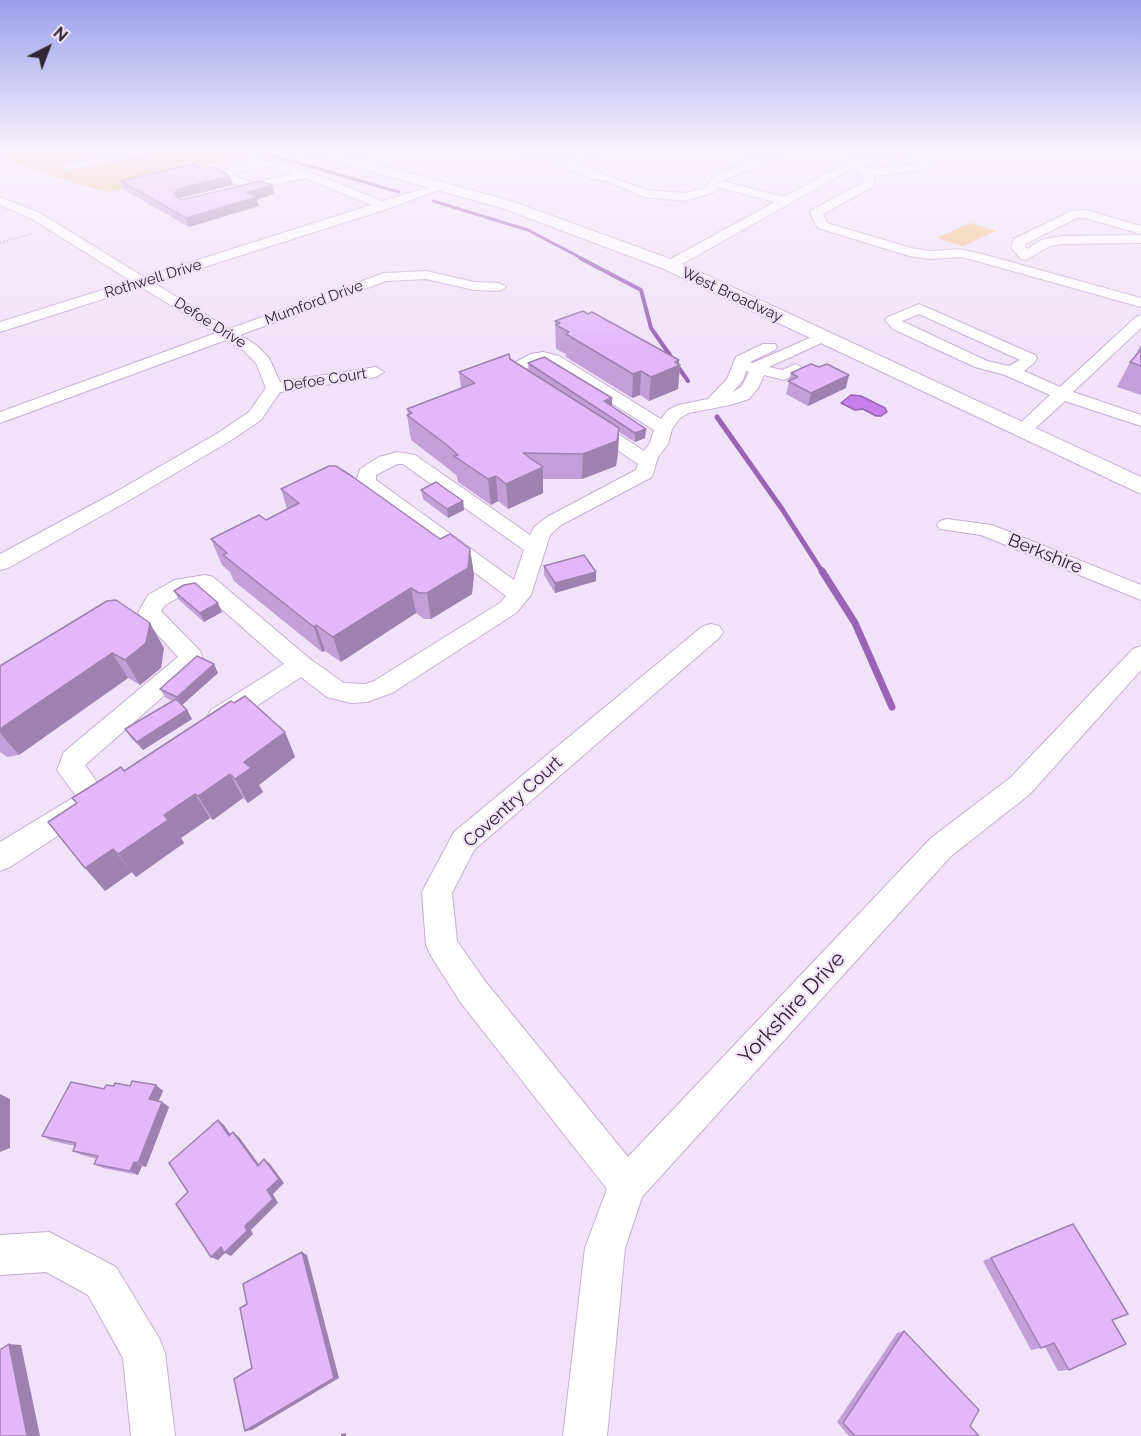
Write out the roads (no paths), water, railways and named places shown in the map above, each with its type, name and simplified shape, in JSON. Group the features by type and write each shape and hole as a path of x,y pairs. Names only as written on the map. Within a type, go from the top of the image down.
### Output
{"main road":[{"name":"West Broadway","path":"537,216 670,266 1141,486"}],"street":[{"name":"Defoe Drive","path":"36,216 250,348 263,361 274,388"},
{"name":"Rothwell Drive","path":"0,327 352,216"},
{"path":"670,266 759,216"},
{"path":"818,216 822,225 909,252 930,255 960,253 1141,303"},
{"path":"1026,256 1018,248 1018,242 1071,216"},
{"path":"1093,216 1141,230"},
{"path":"1010,267 1046,243 1062,240 1141,239"},
{"name":"Mumford Drive","path":"0,418 384,278 404,274 426,275 474,286 499,287"},
{"path":"1011,372 1026,363 1029,358 919,308 893,320 898,326 972,360 1011,372 1062,394 1141,422"},
{"path":"1022,431 1141,320"},
{"path":"715,402 735,380 739,366 751,355 815,334"},
{"path":"1,858 104,791 70,770 73,760 191,659 188,651 149,613 156,600 183,585 205,582 302,665 336,690 351,694 367,693 405,675 508,608 520,595 541,532 554,521 645,474 649,456 659,444 663,428 674,414 684,409 730,400 743,395 750,388 757,369 815,334"},
{"path":"549,396 519,377 518,367 531,360 553,359 663,428"},
{"path":"739,366 784,375 796,369"},
{"name":"Defoe Court","path":"274,388 376,372"},
{"path":"0,562 121,497 224,437 255,416 274,388"},
{"path":"579,416 648,462"},
{"path":"520,595 366,482 367,473 386,461 397,458 408,459 535,548"},
{"name":"Berkshire","path":"947,525 985,529 1141,592"},
{"name":"Coventry Court","path":"627,1185 473,992 442,945 437,892 464,841 711,632"},
{"name":"Yorkshire Drive","path":"585,1436 605,1248 627,1185 941,847 1020,786 1141,654"},
{"path":"203,728 302,665"},
{"path":"0,1255 49,1252 102,1281 144,1353 153,1436"}],"waterway":[{"path":"482,216 528,230 583,259"},
{"path":"580,258 641,290 651,328 688,381"},
{"path":"717,417 782,509 823,573"},
{"path":"822,571 855,623 892,707"}]}
